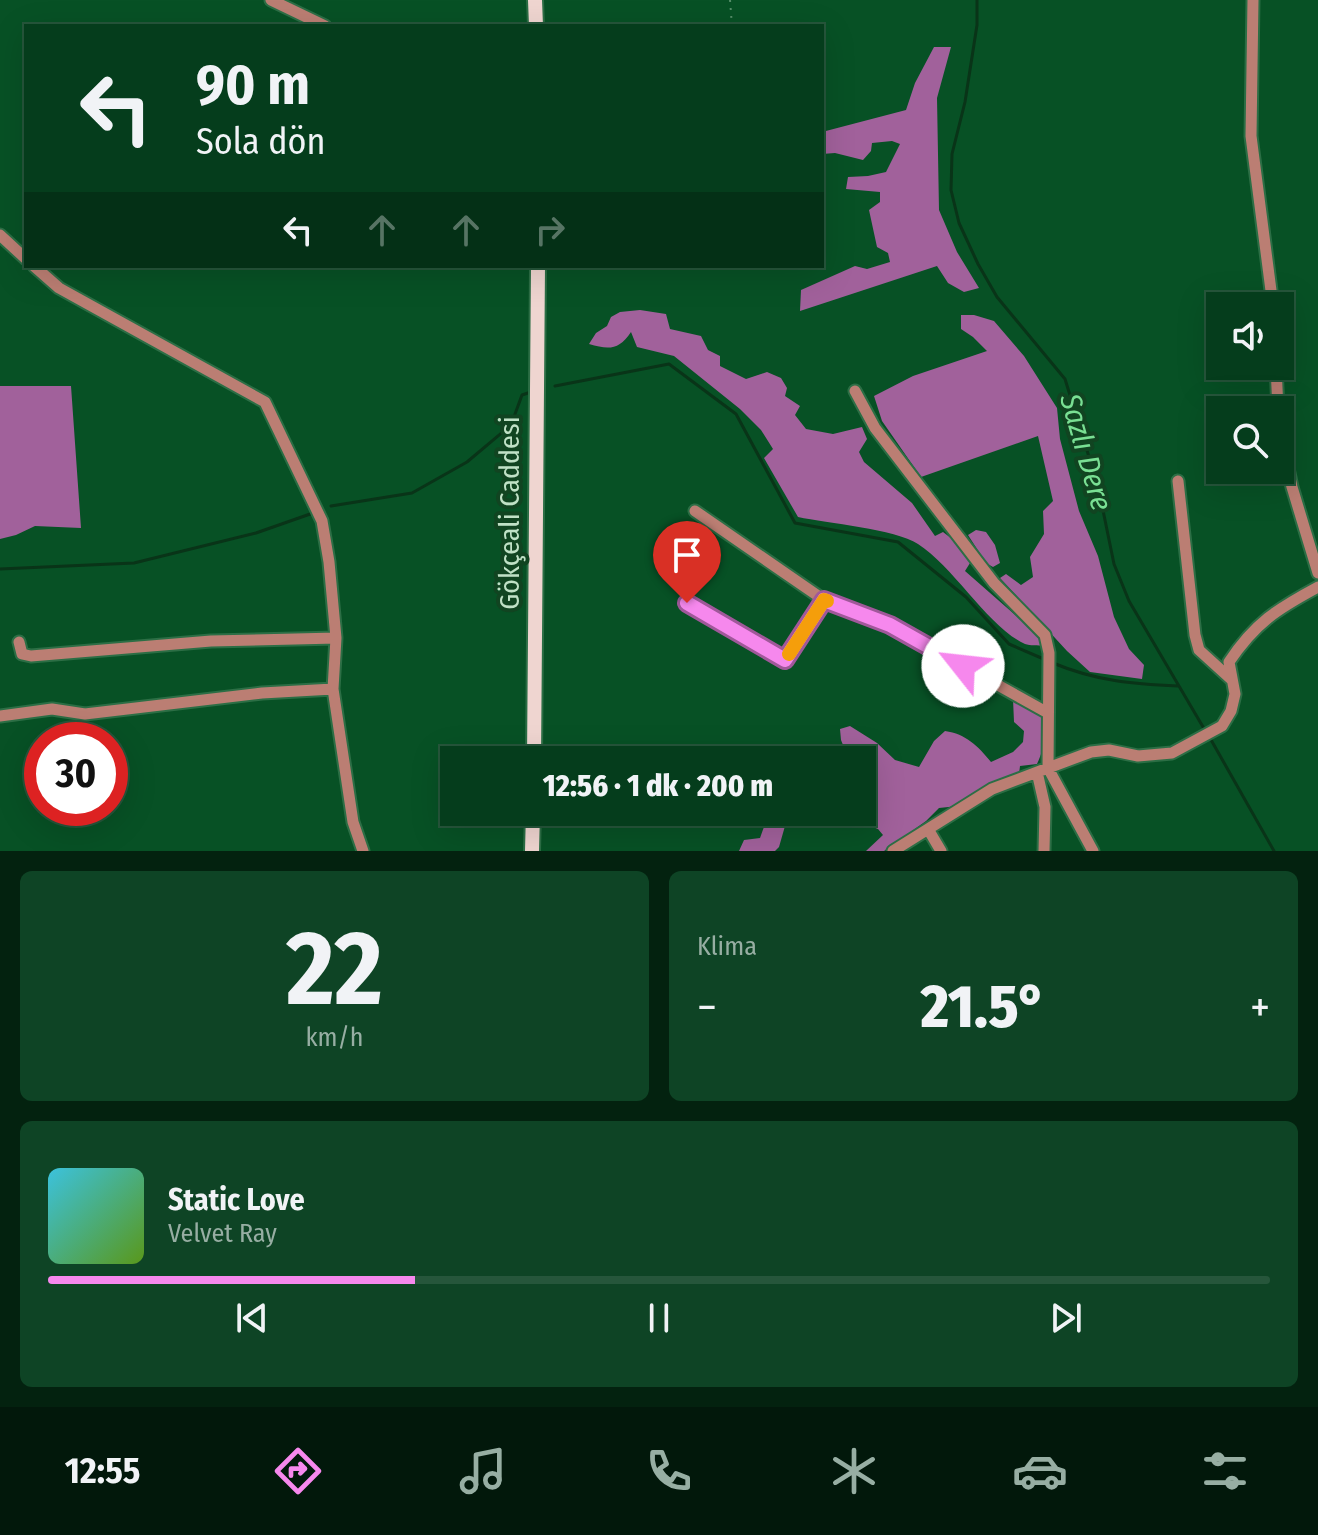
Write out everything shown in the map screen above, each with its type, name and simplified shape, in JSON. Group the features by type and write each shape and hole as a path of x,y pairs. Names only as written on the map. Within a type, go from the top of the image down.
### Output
{"main road":[{"path":"535,0 536,24"},
{"name":"Gökçeali Caddesi","path":"534,746 538,268"},
{"path":"532,851 533,826"}],"street":[{"path":"271,0 321,24"},
{"path":"1253,0 1251,136 1271,292"},
{"path":"0,235 24,257"},
{"path":"36,268 59,288 265,402 322,521 336,638 333,689 353,822 363,851"},
{"path":"855,391 875,428 994,583 1045,635 1049,669 1043,770 1044,851"},
{"path":"1178,481 1199,650 1233,680"},
{"path":"1291,484 1318,573"},
{"path":"695,511 824,600 890,625 1048,713"},
{"path":"893,851 992,789 1091,752 1109,750 1138,756 1172,753 1222,726 1231,711 1235,694 1229,662 1246,636 1283,606 1318,587"},
{"path":"687,603 785,660 824,600"},
{"path":"19,642 22,654 31,656 211,641 336,638"},
{"path":"0,716 52,709 85,714 262,693 333,689"},
{"path":"1043,770 1093,851"},
{"path":"928,829 941,851"}],"path":[{"path":"730,0 732,24"}],"shaded area":[{"path":"934,47 951,47 937,98 939,210 957,252 979,288 964,292 948,283 937,266 800,311 801,290 855,266 867,269 890,262 888,253 877,247 869,210 880,202 880,192 846,189 848,177 886,172 900,144 892,141 872,143 871,151 863,160 835,153 824,154 824,131 906,110 915,83"},
{"path":"640,310 666,314 670,329 701,336 708,350 720,356 720,366 746,379 767,372 781,378 787,388 785,396 800,406 795,415 806,429 833,434 862,427 867,439 859,452 864,462 912,503 935,536 943,532 956,542 970,563 965,571 1038,635 1044,646 1027,645 998,625 945,567 918,544 878,530 798,517 764,458 773,449 761,430 674,356 637,347 631,332 613,347 589,344 596,333 607,326 611,317 620,312"},
{"path":"961,315 994,321 1024,356 1057,408 1060,439 1079,511 1098,556 1114,617 1129,649 1144,665 1142,679 1090,672 1000,578 1006,574 1021,585 1033,577 1030,557 1044,534 1043,511 1053,501 1038,436 921,477 882,421 874,396 913,376 987,351 961,329"},
{"path":"0,386 71,386 81,528 35,526 0,539"},
{"path":"976,530 986,532 995,545 1000,563 993,567 986,563 968,535"},
{"path":"1013,699 1037,706 1043,720 1044,735 1037,764 1020,766 1019,774 958,806 939,808 884,851 866,851 883,835 870,826 876,826 876,746 843,746 840,729 850,726 877,743 895,760 919,767 934,741 945,731 971,742 991,762 1013,752 1023,742 1024,731 1014,722"},
{"path":"764,826 785,826 775,851 739,851 744,840 760,838"}],"waterway":[{"name":"Sazlı Dere","path":"977,0 977,25 965,102 952,154 951,190 959,223 997,297 1065,379 1098,486 1114,564 1129,601 1206,732"},
{"path":"555,386 669,364 736,414 795,523 898,542 966,597 1009,644 1046,660"},
{"path":"331,506 412,493 467,462 511,425 522,395 531,392"},
{"path":"0,569 134,563 256,533 313,513"},
{"path":"1053,663 1084,674 1115,680 1178,686"},
{"name":"Sazlı Dere","path":"1210,738 1274,851"}],"slow traffic":[{"path":"789,654 824,600 827,601"}],"route":[{"path":"687,603 785,660 824,600 890,625 963,666"}]}
